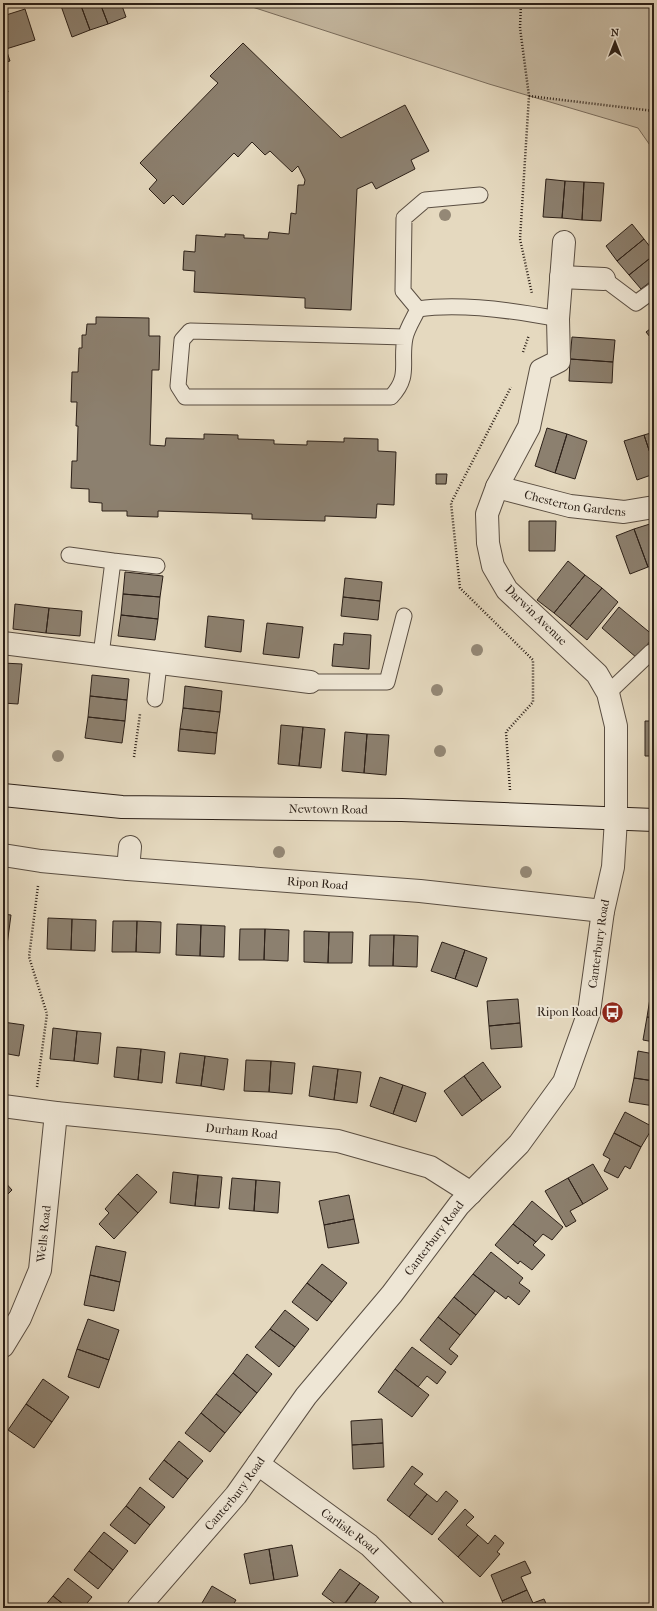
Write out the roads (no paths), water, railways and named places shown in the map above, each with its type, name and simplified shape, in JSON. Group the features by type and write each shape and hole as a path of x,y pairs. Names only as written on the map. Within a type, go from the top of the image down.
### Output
{"street":[{"name":"Darwin Avenue","path":"564,242 558,319 559,361 541,370 529,427 497,487 487,514 488,543 493,566 507,590 596,674 608,693 616,726 616,819"},
{"path":"561,276 604,279"},
{"name":"Chesterton Gardens","path":"497,487 570,506 624,512 654,507"},
{"path":"3,643 310,682"},
{"name":"Newtown Road","path":"3,795 122,807 402,810 654,820"},
{"name":"Canterbury Road","path":"138,1608 236,1495 306,1396 392,1294 459,1205 519,1144 564,1082 589,1012 603,911 613,868 616,819"},
{"path":"128,869 130,847"},
{"name":"Ripon Road","path":"3,855 41,862 420,891 603,911"},
{"name":"Durham Road","path":"3,1106 56,1113 338,1141 430,1167 471,1193"},
{"name":"Wells Road","path":"3,1346 20,1318 40,1270 56,1113"},
{"name":"Carlisle Road","path":"258,1464 369,1545 433,1608"}],"lane":[{"path":"418,309 403,291 404,218 425,200 480,195"},
{"path":"604,279 636,303 654,290"},
{"path":"418,309 439,306 533,314 558,319"},
{"path":"405,337 190,331 182,340 178,386 185,396 391,396 400,388 404,376 405,337 418,309"},
{"path":"69,555 157,566"},
{"path":"101,655 113,561"},
{"path":"310,682 387,682 404,616"},
{"path":"608,693 651,652 654,652"},
{"path":"155,699 159,664"}],"place":[{"name":"Ripon Road","path":"613,1012"}]}
